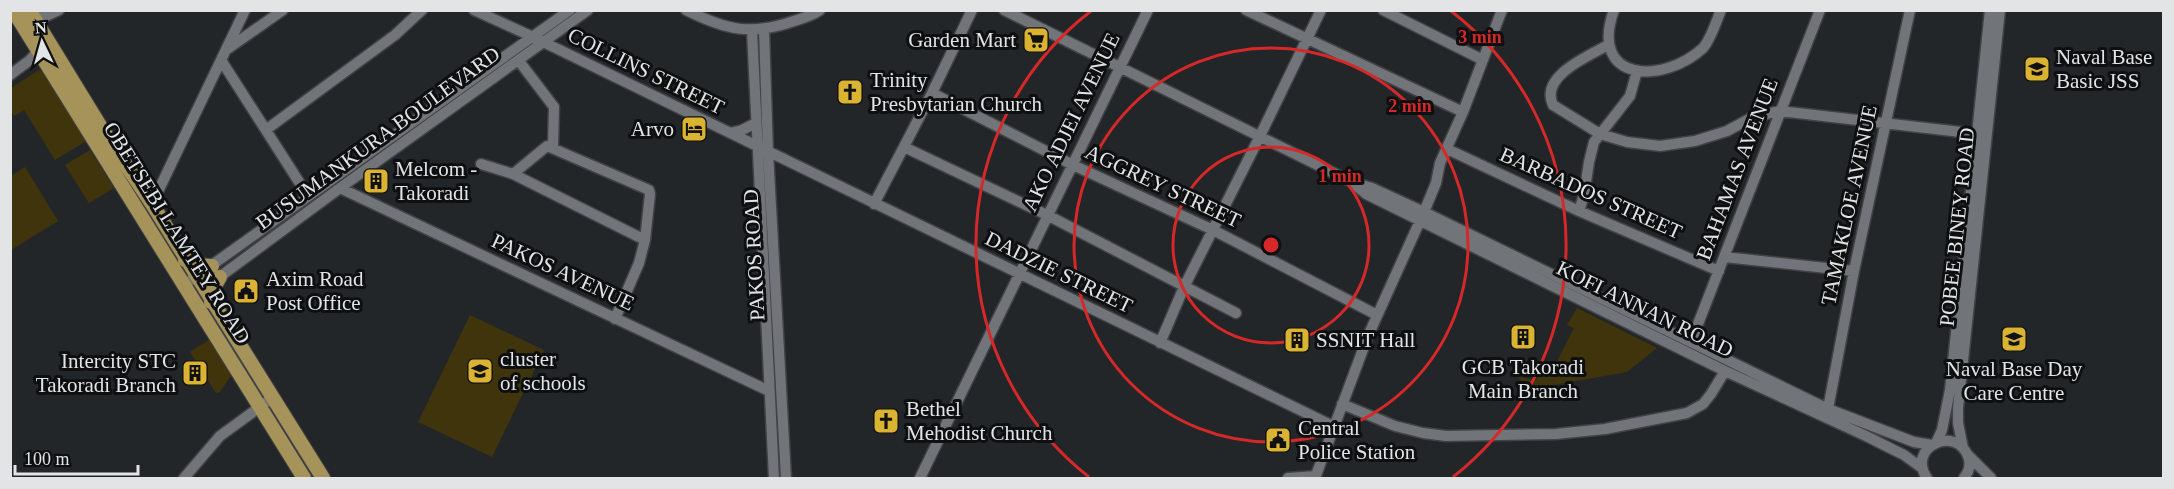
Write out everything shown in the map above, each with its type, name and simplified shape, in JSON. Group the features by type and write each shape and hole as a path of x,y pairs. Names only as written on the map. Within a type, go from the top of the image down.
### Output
{"main road":[{"name":"OBETSEBI LAMTEY ROAD","path":"13,10 43,45 152,204 185,260 195,284 192,298 304,478"},
{"name":"OBETSEBI LAMTEY ROAD","path":"31,13 43,45 95,144 195,284 211,302 324,478"},
{"path":"185,260 216,271 211,302"}],"street":[{"path":"31,13 44,17 59,10"},
{"path":"152,204 244,10"},
{"path":"223,55 283,10"},
{"path":"267,129 395,35 422,10"},
{"path":"474,10 533,37"},
{"name":"BUSUMANKURA BOULEVARD","path":"216,271 308,196 570,10"},
{"name":"BUSUMANKURA BOULEVARD","path":"195,284 340,188 588,10"},
{"path":"686,10 709,22 752,31 764,30 820,10"},
{"path":"874,204 972,10"},
{"name":"KOFI ANNAN ROAD","path":"1004,10 1352,182 1372,188 1419,215 1725,370 1904,455 1925,473"},
{"name":"AKO ADJEI AVENUE","path":"920,478 1148,10"},
{"path":"1246,10 1463,112"},
{"path":"1160,343 1184,287 1321,10"},
{"path":"1383,10 1483,60"},
{"path":"1288,478 1315,477 1377,315 1379,299 1436,183 1440,163 1463,112 1502,10"},
{"path":"1614,10 1609,26 1608,45 1618,62 1637,72 1663,71 1705,46 1721,10"},
{"name":"BAHAMAS AVENUE","path":"1691,342 1820,10"},
{"name":"TAMAKLOE AVENUE","path":"1828,409 1854,271 1910,10"},
{"name":"POBEE BINEY ROAD","path":"1925,473 1923,455 1934,444 1942,430 1949,404 1990,10"},
{"name":"POBEE BINEY ROAD","path":"1964,478 1969,470 1958,423 1959,399 2000,10"},
{"name":"PAKOS ROAD","path":"764,30 768,152 786,473"},
{"name":"PAKOS ROAD","path":"752,31 774,478"},
{"name":"COLLINS STREET","path":"533,37 768,152"},
{"path":"10,75 30,60 43,45"},
{"path":"1608,45 1569,66 1558,77 1550,100 1552,105 1600,134 1627,142 1660,146 1678,145 1727,131 1760,115 1780,111 1978,134"},
{"path":"223,55 308,196"},
{"path":"519,61 554,107 553,147"},
{"path":"1579,211 1594,142 1630,96 1637,72"},
{"name":"AGGREY STREET","path":"932,93 1073,165 1214,230 1377,315"},
{"name":"COLLINS STREET","path":"730,134 756,123"},
{"path":"513,174 543,148 553,147 649,190 645,240 632,283 615,319"},
{"path":"904,147 1047,215 1236,313"},
{"name":"BARBADOS STREET","path":"1447,149 1579,211 1719,270"},
{"name":"DADZIE STREET","path":"768,152 1333,426"},
{"path":"481,164 513,174 645,240"},
{"name":"PAKOS AVENUE","path":"340,188 770,391"},
{"name":"KOFI ANNAN ROAD","path":"1419,215 1691,342 1828,409 1914,442 1934,444 1950,441 1965,451"},
{"path":"1724,257 1854,271"},
{"path":"1342,404 1395,426 1423,433 1446,436 1556,434 1605,429 1687,413 1703,404 1725,370"},
{"path":"184,478 220,436 272,398"},
{"path":"1965,451 1991,478"},
{"path":"786,473 795,478"}],"shaded area":[{"path":"39,70 46,74 88,140 55,160 24,110 14,116 11,111 11,88"},
{"path":"90,150 114,188 89,203 65,165"},
{"path":"25,167 58,221 11,250 11,176"},
{"path":"1577,308 1657,348 1627,372 1554,385 1525,387 1517,375 1535,381 1544,369 1552,371 1574,328 1567,325"},
{"path":"470,315 544,350 492,457 418,422"},
{"path":"213,337 234,371 220,392 216,393 190,352"}],"place":[{"name":"Garden Mart","path":"1036,40"},
{"name":"Naval Base Basic JSS","path":"2037,69"},
{"name":"Trinity Presbytarian Church","path":"850,92"},
{"name":"Arvo","path":"694,129"},
{"name":"Melcom - Takoradi","path":"376,181"},
{"name":"Axim Road Post Office","path":"246,291"},
{"name":"GCB Takoradi Main Branch","path":"1523,337"},
{"name":"Naval Base Day Care Centre","path":"2014,339"},
{"name":"SSNIT Hall","path":"1297,340"},
{"name":"cluster of schools","path":"480,371"},
{"name":"Intercity STC Takoradi Branch","path":"195,373"},
{"name":"Bethel Mehodist Church","path":"886,421"},
{"name":"Central Police Station","path":"1278,440"}]}
